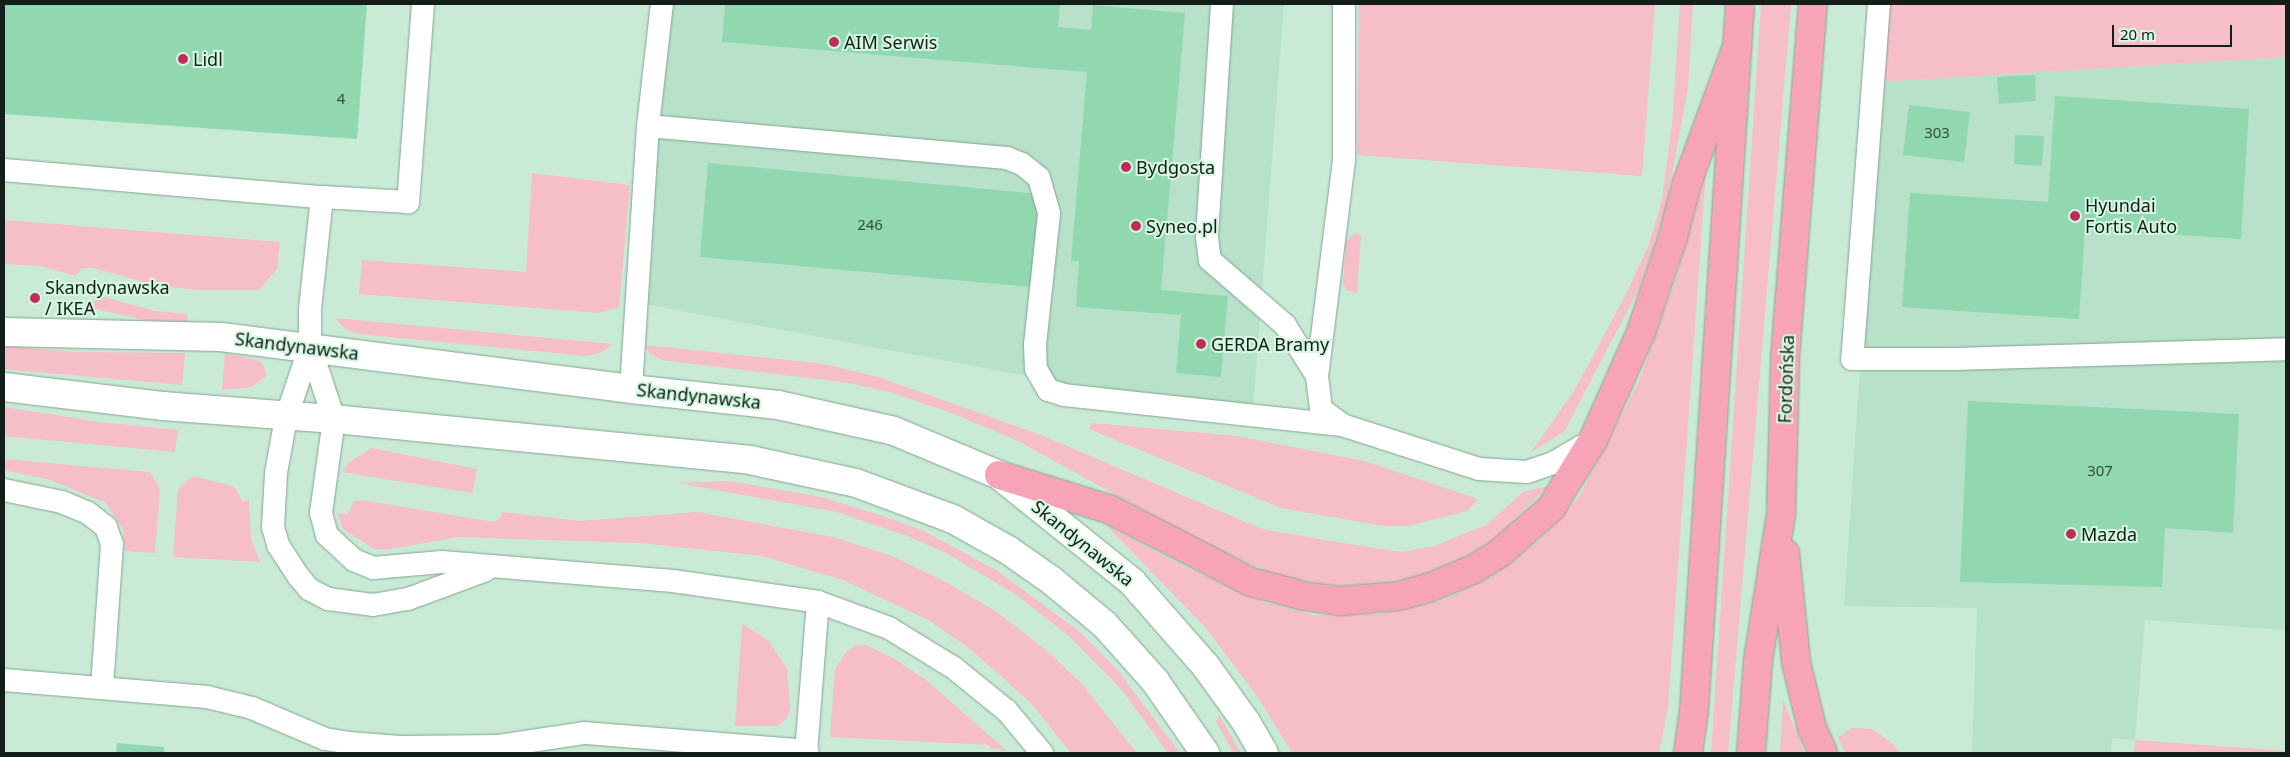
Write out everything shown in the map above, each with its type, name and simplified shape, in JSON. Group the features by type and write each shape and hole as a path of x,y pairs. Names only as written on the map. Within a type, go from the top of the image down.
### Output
{"main road":[{"path":"1688,753 1694,711 1740,4"},
{"name":"Fordońska","path":"1751,753 1758,661 1781,514 1786,358 1813,4"},
{"path":"999,475 1109,509 1251,582 1273,590 1341,601 1370,600 1431,587 1474,569 1501,552 1551,508 1593,440 1620,386 1641,332 1673,237 1687,183 1737,46"},
{"path":"1781,514 1796,662 1812,728 1823,753"}],"street":[{"name":"Skandynawska","path":"4,332 198,335 310,347 631,389 778,405 825,413 894,431 999,475 1118,570 1159,610 1205,666 1246,722 1264,753"},
{"path":"4,387 286,418 334,419 750,460 856,483 922,506 1008,550 1105,625 1155,681 1205,753"}],"lane":[{"path":"4,170 322,197 408,202 423,4"},
{"path":"631,389 648,126 662,4"},
{"path":"1222,4 1207,237 1210,260 1285,325 1317,376"},
{"path":"1342,425 1321,409 1317,376 1344,160 1344,4"},
{"path":"1879,4 1852,359 1955,359 2286,349"},
{"path":"648,126 1007,158 1022,164 1040,178 1049,214 1035,344 1036,369 1048,390 1064,395 1342,425 1479,469 1518,472 1553,463 1593,440"},
{"path":"322,197 310,310 310,347 334,419 321,513 327,535 337,547 354,560 373,568 442,562 498,566 673,581 818,602 888,628 954,668 1007,711 1042,753"},
{"path":"310,347 286,418 276,473 272,527 286,558 309,590 328,599 373,605 408,599 498,566"},
{"path":"4,490 62,502 88,513 106,527 112,544 102,688"},
{"path":"4,680 229,701 299,730 349,743 400,747 498,746 585,733 806,752 818,602"}],"shaded area":[{"name":"Bydgosta","path":"658,4 1284,4 1253,408 1064,383 639,303"},
{"path":"1359,4 1655,4 1642,176 1357,155"},
{"path":"1680,4 1693,4 1688,88 1666,207 1654,245 1640,287 1564,432 1531,452 1574,391 1625,296 1649,244 1662,200 1672,124"},
{"path":"1761,4 1791,4 1728,753 1711,753"},
{"path":"1890,4 2286,4 2286,57 1879,82"},
{"path":"2286,57 2286,630 2145,620 2135,740 2112,738 2111,753 1972,753 1977,608 1844,606 1879,82"},
{"path":"1706,170 1668,707 1659,753 1292,753 1259,699 1206,628 1105,524 1185,567 1263,602 1314,615 1381,614 1441,601 1491,577 1539,540 1579,497 1638,383 1677,276"},
{"path":"532,173 630,185 619,307 599,313 359,294 362,260 526,272"},
{"path":"4,220 280,242 277,269 259,290 197,290 159,286 93,268 82,268 76,276 41,266 4,264"},
{"path":"1354,233 1361,235 1357,293 1346,290 1343,283 1346,242"},
{"path":"96,295 155,311 187,314 187,324 144,320 93,308"},
{"path":"335,318 613,344 600,353 586,356 359,334 346,330"},
{"path":"645,345 825,364 878,377 1041,435 1262,529 1349,544 1402,552 1434,546 1486,525 1523,492 1548,486 1497,537 1461,559 1414,578 1340,586 1279,576 1205,544 1018,441 949,412 893,393 849,383 662,360 650,354"},
{"path":"4,346 77,352 185,353 182,385 4,369"},
{"path":"225,353 260,361 266,371 266,376 252,387 222,390"},
{"path":"4,407 100,422 178,430 175,452 4,436"},
{"path":"1092,423 1237,436 1364,461 1478,499 1467,511 1408,526 1383,526 1281,508 1096,432 1089,428"},
{"path":"372,448 477,469 472,493 342,472 348,463"},
{"path":"4,459 150,472 160,489 155,553 125,551 123,529 105,502 47,479 4,470"},
{"path":"193,476 229,485 236,489 242,501 249,500 251,538 260,562 173,557 178,489"},
{"path":"730,481 821,497 880,515 922,530 996,570 1079,631 1117,669 1180,753 1168,753 1122,690 1070,637 1018,596 946,553 910,537 837,512 678,483"},
{"path":"361,500 493,522 501,518 502,512 580,521 697,512 833,537 892,556 946,582 997,612 1046,650 1082,684 1137,753 1071,753 1030,702 969,648 928,620 843,580 762,556 640,543 458,537 386,550 374,549 343,529 337,513 348,514 353,502"},
{"path":"742,624 768,640 787,669 790,707 788,716 779,726 735,726"},
{"path":"866,645 893,658 926,680 1007,751 989,748 990,745 830,737 835,669 846,652 855,646"},
{"path":"1783,700 1805,753 1780,753"},
{"path":"1219,715 1241,753 1234,753 1216,722"},
{"path":"1852,728 1872,729 1892,743 1900,753 1845,753 1838,737"},
{"path":"2135,740 2286,751 2286,753 2134,753"}],"building":[{"name":"Lidl","path":"4,4 367,4 357,139 4,114"},
{"path":"725,4 1060,4 1058,27 1091,30 1093,5 1185,13 1161,290 1228,296 1221,377 1176,373 1181,315 1076,307 1079,261 1071,261 1087,72 722,42"},
{"path":"2035,75 2036,101 1999,104 1997,77"},
{"name":"Hyundai Fortis Auto","path":"2055,96 2249,109 2241,239 2085,229 2079,319 1902,307 1910,193 2048,202"},
{"path":"1909,105 1970,112 1964,162 1903,155"},
{"path":"2015,135 2044,136 2042,166 2014,164"},
{"path":"708,163 1039,194 1031,287 700,257"},
{"path":"1968,401 2239,414 2233,533 2165,528 2162,587 1960,582"},
{"path":"117,743 164,747 164,753 116,753"}],"place":[{"name":"AIM Serwis","path":"834,42"},
{"name":"Lidl","path":"183,59"},
{"name":"Bydgosta","path":"1126,167"},
{"name":"Hyundai Fortis Auto","path":"2075,216"},
{"name":"Syneo.pl","path":"1136,226"},
{"name":"Skandynawska / IKEA","path":"35,298"},
{"name":"GERDA Bramy","path":"1201,344"},
{"name":"Mazda","path":"2071,534"}]}
